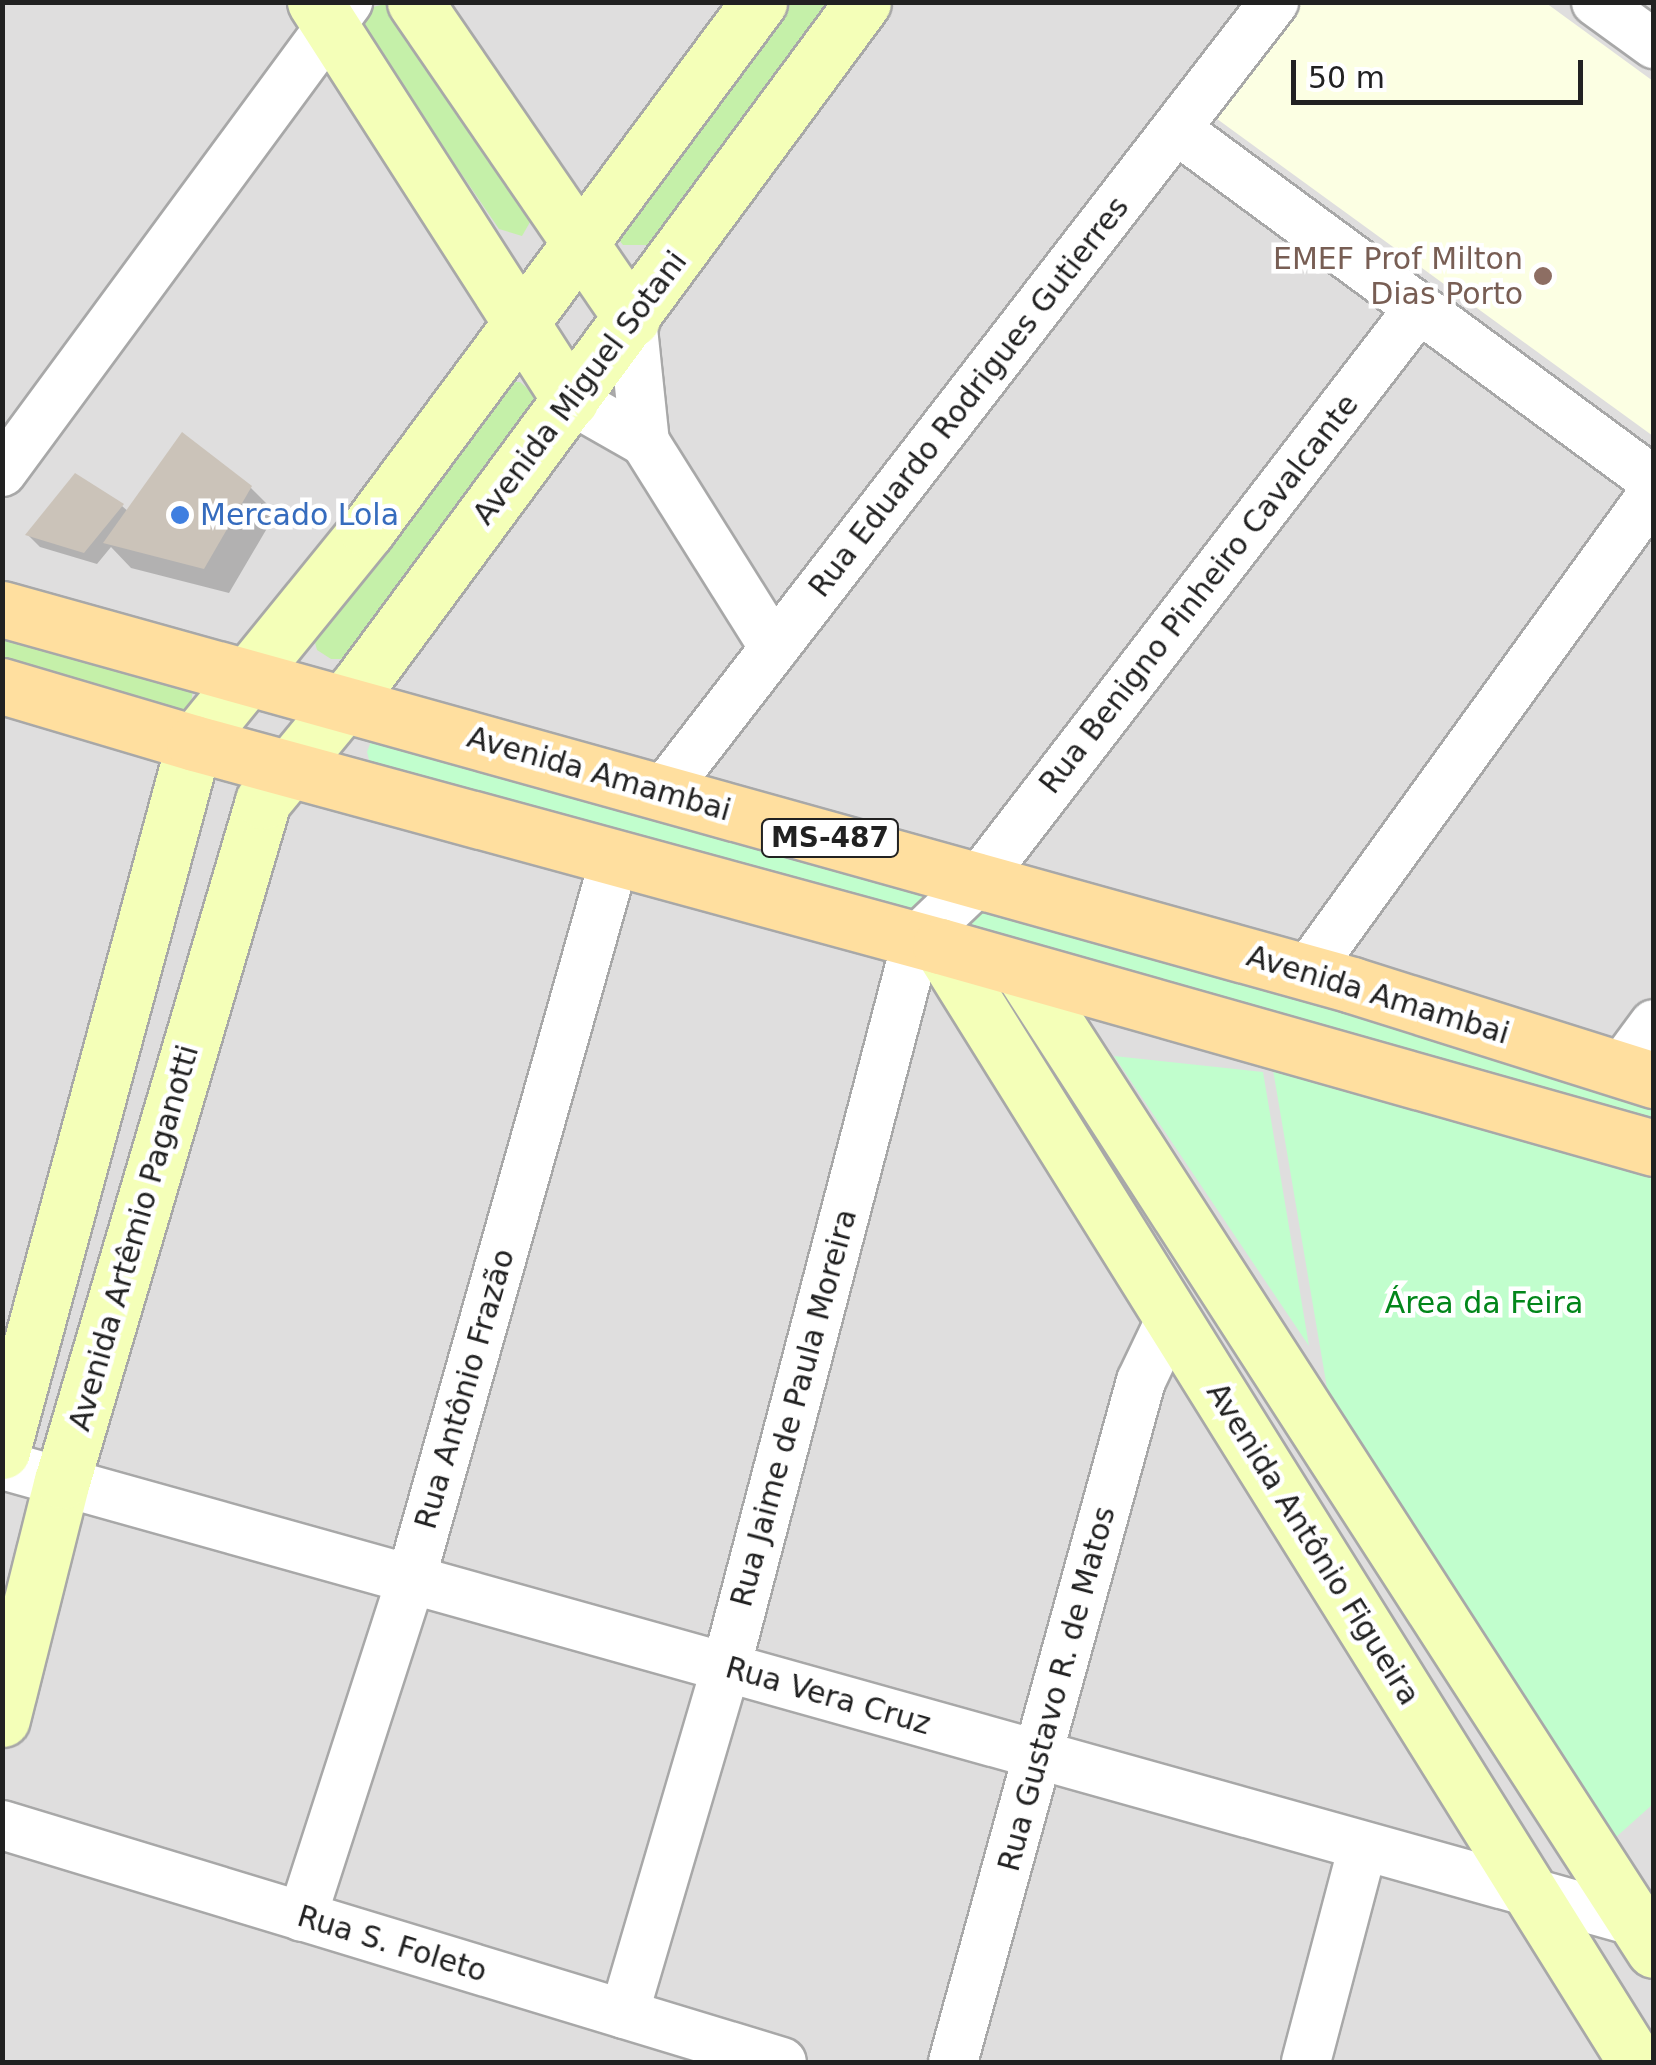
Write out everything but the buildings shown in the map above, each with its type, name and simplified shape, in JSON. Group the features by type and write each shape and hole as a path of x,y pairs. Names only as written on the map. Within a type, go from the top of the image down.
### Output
{"main road":[{"name":"Avenida Amambai","path":"2,609 1307,972 1637,1075"},
{"path":"2,686 194,743 928,942 1033,988 1654,1148"}],"street":[{"path":"416,2 632,319 645,442 774,648"},
{"path":"2,1451 194,743 367,530 759,2"},
{"name":"Avenida Miguel Sotani","path":"288,766 344,702 572,400 863,2"},
{"name":"Rua Eduardo Rodrigues Gutierres","path":"663,792 1274,2"},
{"path":"1612,7 1654,44"},
{"path":"2,472 331,10 572,400 645,442"},
{"path":"1176,129 1654,481"},
{"name":"Rua Benigno Pinheiro Cavalcante","path":"979,880 1419,308"},
{"path":"1307,972 1654,492"},
{"name":"Avenida Artêmio Paganotti","path":"2,1719 62,1481 263,801 288,766"},
{"name":"Rua Antônio Frazão","path":"302,1917 411,1579 615,857"},
{"path":"928,942 979,880"},
{"name":"Avenida Antônio Figueira","path":"928,942 989,1024 1636,2062"},
{"name":"Rua Jaime de Paula Moreira","path":"624,2014 726,1668 928,942"},
{"path":"989,1024 1033,988 1649,1927"},
{"path":"1637,1075 1654,1024"},
{"name":"Rua Gustavo R. de Matos","path":"953,2062 1141,1381 1171,1318"},
{"name":"Rua Vera Cruz","path":"2,1465 1649,1927"},
{"name":"Rua S. Foleto","path":"2,1825 782,2062"},
{"path":"1306,2062 1362,1846"}],"shaded area":[{"path":"3,3 1653,3 1653,2062 3,2062"},
{"name":"EMEF Prof Milton Dias Porto","path":"1297,3 1546,3 1653,81 1653,436 1213,116"}],"green space":[{"path":"389,3 533,217 522,236 499,229 365,32 364,19 373,7"},
{"path":"772,3 831,3 647,245 623,245 616,236"},
{"path":"505,382 520,382 535,395 540,408 348,659 331,659 317,650 314,639"},
{"path":"2,628 193,689 190,712 174,720 3,670"},
{"path":"374,733 1653,1094 1653,1132 371,767 367,752"},
{"path":"1114,1056 1263,1072 1309,1346"},
{"name":"Área da Feira","path":"1272,1064 1653,1168 1653,1804 1615,1838 1327,1388"}],"place":[{"name":"EMEF Prof Milton Dias Porto","path":"1543,276"},
{"name":"Mercado Lola","path":"180,515"}]}
